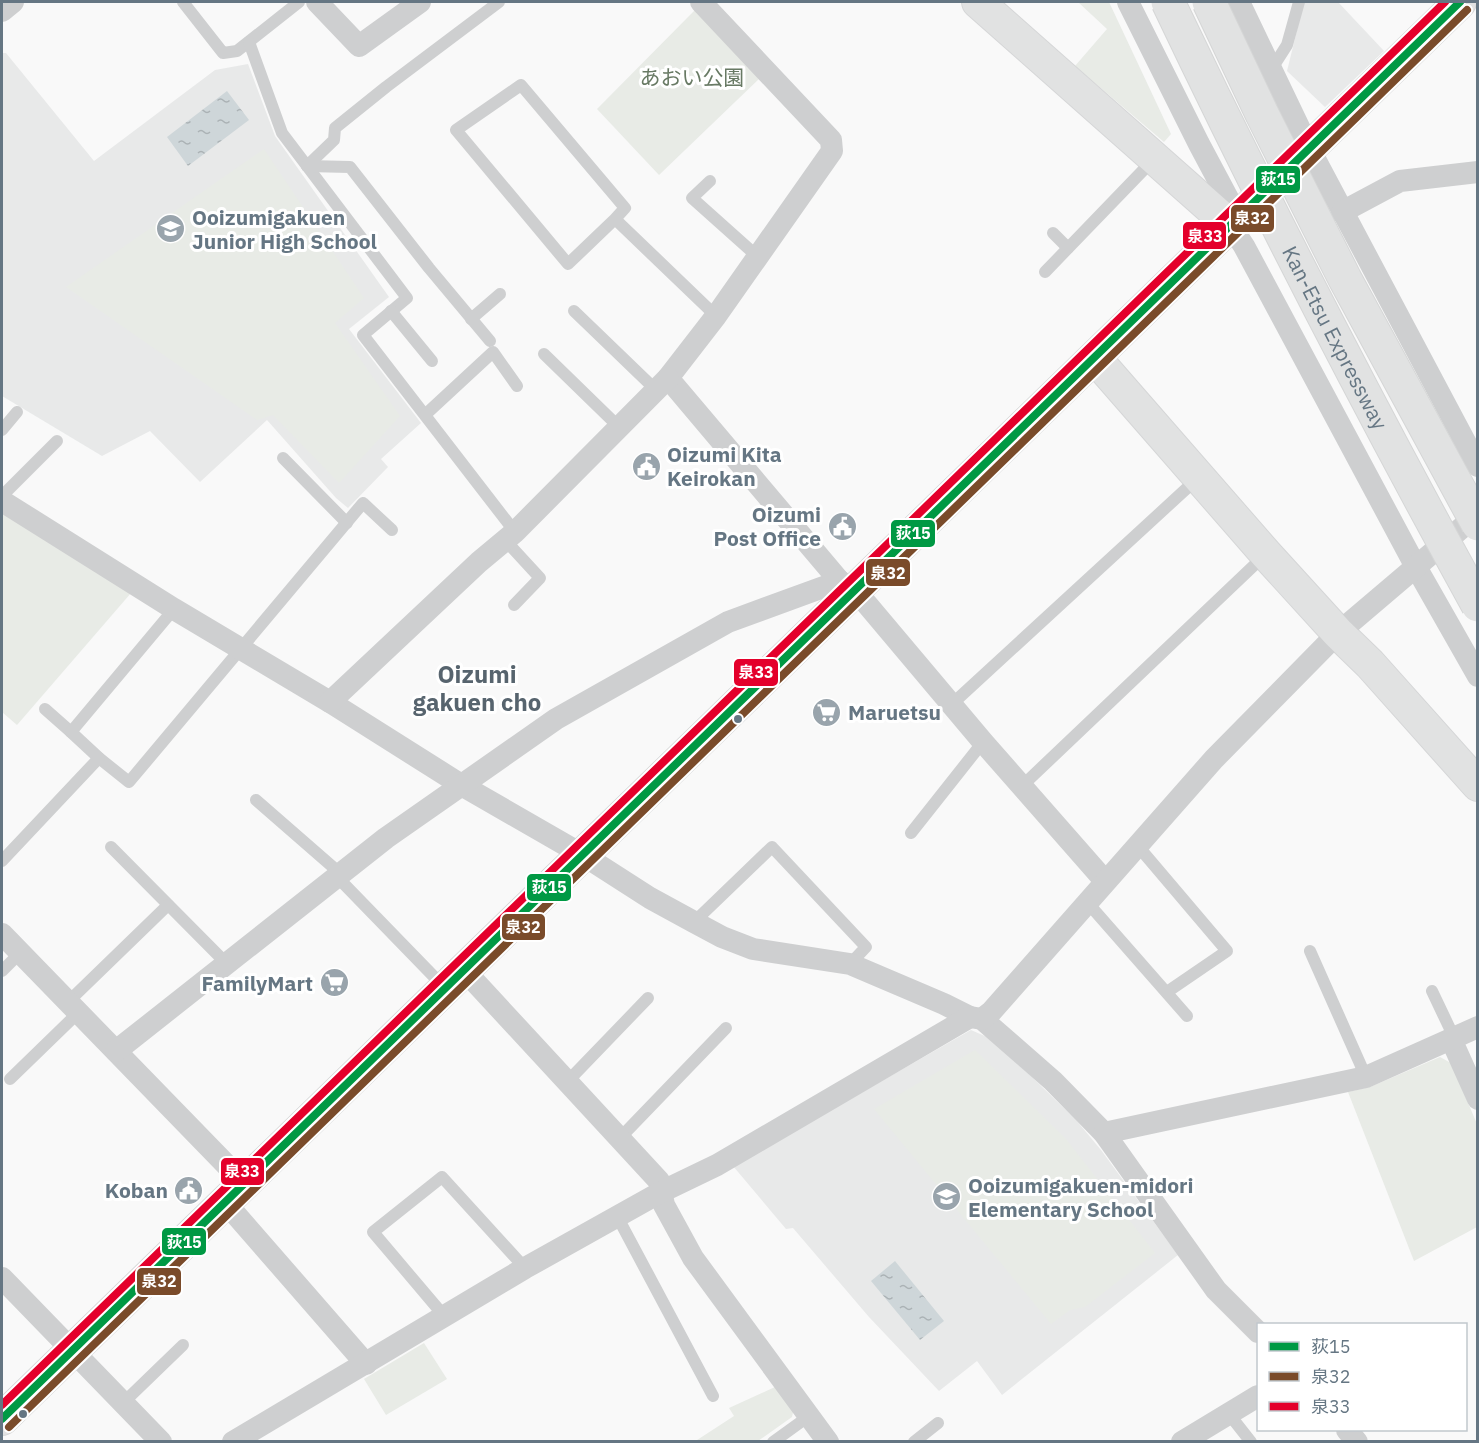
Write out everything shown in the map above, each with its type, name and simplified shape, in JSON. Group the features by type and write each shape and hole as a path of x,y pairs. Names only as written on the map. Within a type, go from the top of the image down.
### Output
{"highway":[{"name":"Kan-Etsu Expressway","path":"1168,2 1223,117 1334,335 1478,605"},
{"name":"Kan-Etsu Expressway","path":"1209,2 1345,279 1478,524"}],"street":[{"path":"2,11 13,2"},
{"path":"316,2 359,46 420,2"},
{"path":"330,702 479,562 510,536 662,384 716,316 832,151 831,140 701,2"},
{"path":"978,2 1230,225 1244,246 1416,567 1478,676"},
{"path":"1128,2 1198,144 1232,206 1230,225"},
{"path":"1239,2 1309,148 1478,466"},
{"path":"2,1419 583,855 849,588 1095,358 1460,2"},
{"path":"1163,164 1186,167 1196,154 1198,144"},
{"path":"1342,212 1400,181 1478,172"},
{"path":"1095,358 1266,554 1338,633 1370,664 1478,785"},
{"path":"662,384 849,588 1105,881"},
{"path":"2,501 463,786 583,855 650,898 722,937 753,949 850,964 976,1018 1053,1081 1104,1133 1216,1290 1257,1331"},
{"path":"233,1442 525,1268 660,1192 717,1165 976,1018 991,1012 1214,759 1338,633 1478,514"},
{"path":"116,1051 386,838 556,719 728,622 849,588"},
{"path":"2,934 116,1051 234,1192 366,1364"},
{"path":"454,979 568,1081 659,1181 663,1204 693,1258 828,1442"},
{"path":"1104,1133 1366,1077 1478,1027"},
{"path":"1451,1039 1478,1099"},
{"path":"2,1278 161,1442"},
{"path":"1182,1442 1257,1397"}],"lane":[{"path":"183,2 223,53 237,51 299,2"},
{"path":"307,166 334,140 335,128 499,2"},
{"path":"1271,70 1287,45 1299,2"},
{"path":"249,42 282,134 407,298 363,335 426,414 540,578 514,604"},
{"path":"521,85 625,207 615,219 568,264 456,130 521,85"},
{"path":"1046,272 1068,248 1163,164"},
{"path":"307,166 350,166 490,341"},
{"path":"710,180 692,198 758,257"},
{"path":"615,219 716,316"},
{"path":"1053,233 1068,248"},
{"path":"471,319 500,294"},
{"path":"392,311 432,361"},
{"path":"574,311 662,384"},
{"path":"426,414 493,352 517,386"},
{"path":"544,354 620,428"},
{"path":"2,430 17,412"},
{"path":"2,496 57,441"},
{"path":"284,458 347,524"},
{"path":"951,705 1198,478"},
{"path":"45,709 129,782 363,503 392,530"},
{"path":"1021,787 1266,554"},
{"path":"71,732 174,609"},
{"path":"911,832 983,742"},
{"path":"2,861 99,758"},
{"path":"256,800 334,868 338,876 454,979"},
{"path":"1137,845 1227,951 1167,993"},
{"path":"111,847 227,964"},
{"path":"694,922 772,847 866,947 850,964"},
{"path":"1087,902 1188,1016"},
{"path":"10,1078 168,905"},
{"path":"1310,951 1366,1077"},
{"path":"2,971 20,953"},
{"path":"1432,991 1451,1031 1451,1039"},
{"path":"568,1081 648,998"},
{"path":"620,1138 726,1028"},
{"path":"445,1317 373,1232 442,1177 525,1268"},
{"path":"617,1216 713,1396"},
{"path":"123,1403 183,1345"},
{"path":"1229,1414 1251,1442"},
{"path":"773,1442 809,1416"},
{"path":"914,1442 938,1423"}],"shaded area":[{"path":"1304,2 1338,2 1384,51 1325,107 1287,71"},
{"name":"Ooizumigakuen Junior High School","path":"2,53 6,53 94,161 215,70 248,64 275,136 389,297 349,329 421,423 381,459 388,467 348,508 336,498 267,420 200,482 150,431 102,456 2,396"},
{"name":"Ooizumigakuen-midori Elementary School","path":"971,1030 987,1037 1076,1120 1101,1150 1178,1255 1002,1395 977,1361 939,1391 869,1317 793,1228 786,1229 733,1166"}],"green space":[{"path":"1078,2 1109,2 1171,134 1164,142 1075,66 1107,29"},
{"name":"あおい公園","path":"695,10 761,77 659,175 597,109"},
{"path":"264,149 364,298 335,323 400,416 339,483 273,415 257,420 66,287"},
{"path":"2,513 131,593 17,725 2,712"},
{"path":"975,1050 1066,1139 1155,1253 1085,1307 1070,1310 1051,1324 874,1109"},
{"path":"1440,1057 1451,1063 1477,1124 1477,1227 1414,1261 1348,1092 1370,1087"},
{"path":"424,1343 447,1379 386,1415 364,1379"},
{"path":"777,1386 794,1408 792,1417 758,1441 694,1442 734,1416 729,1408"}],"water":[{"path":"227,91 249,120 188,166 167,137"},
{"path":"895,1261 944,1321 920,1340 871,1281"}],"transit line":[{"name":"泉33","path":"2,1405 1445,2"},
{"name":"荻15","path":"2,1419 1460,2"},
{"name":"泉32","path":"9,1427 1467,10"}],"place":[{"name":"Ooizumigakuen Junior High School","path":"171,229"},
{"name":"Oizumi Kita Keirokan","path":"646,466"},
{"name":"Oizumi Post Office","path":"842,526"},
{"name":"Maruetsu","path":"827,712"},
{"name":"FamilyMart","path":"334,983"},
{"name":"Koban","path":"189,1190"},
{"name":"Ooizumigakuen-midori Elementary School","path":"947,1197"}],"district":[{"name":"Oizumi gakuen cho","path":"477,688"}]}
